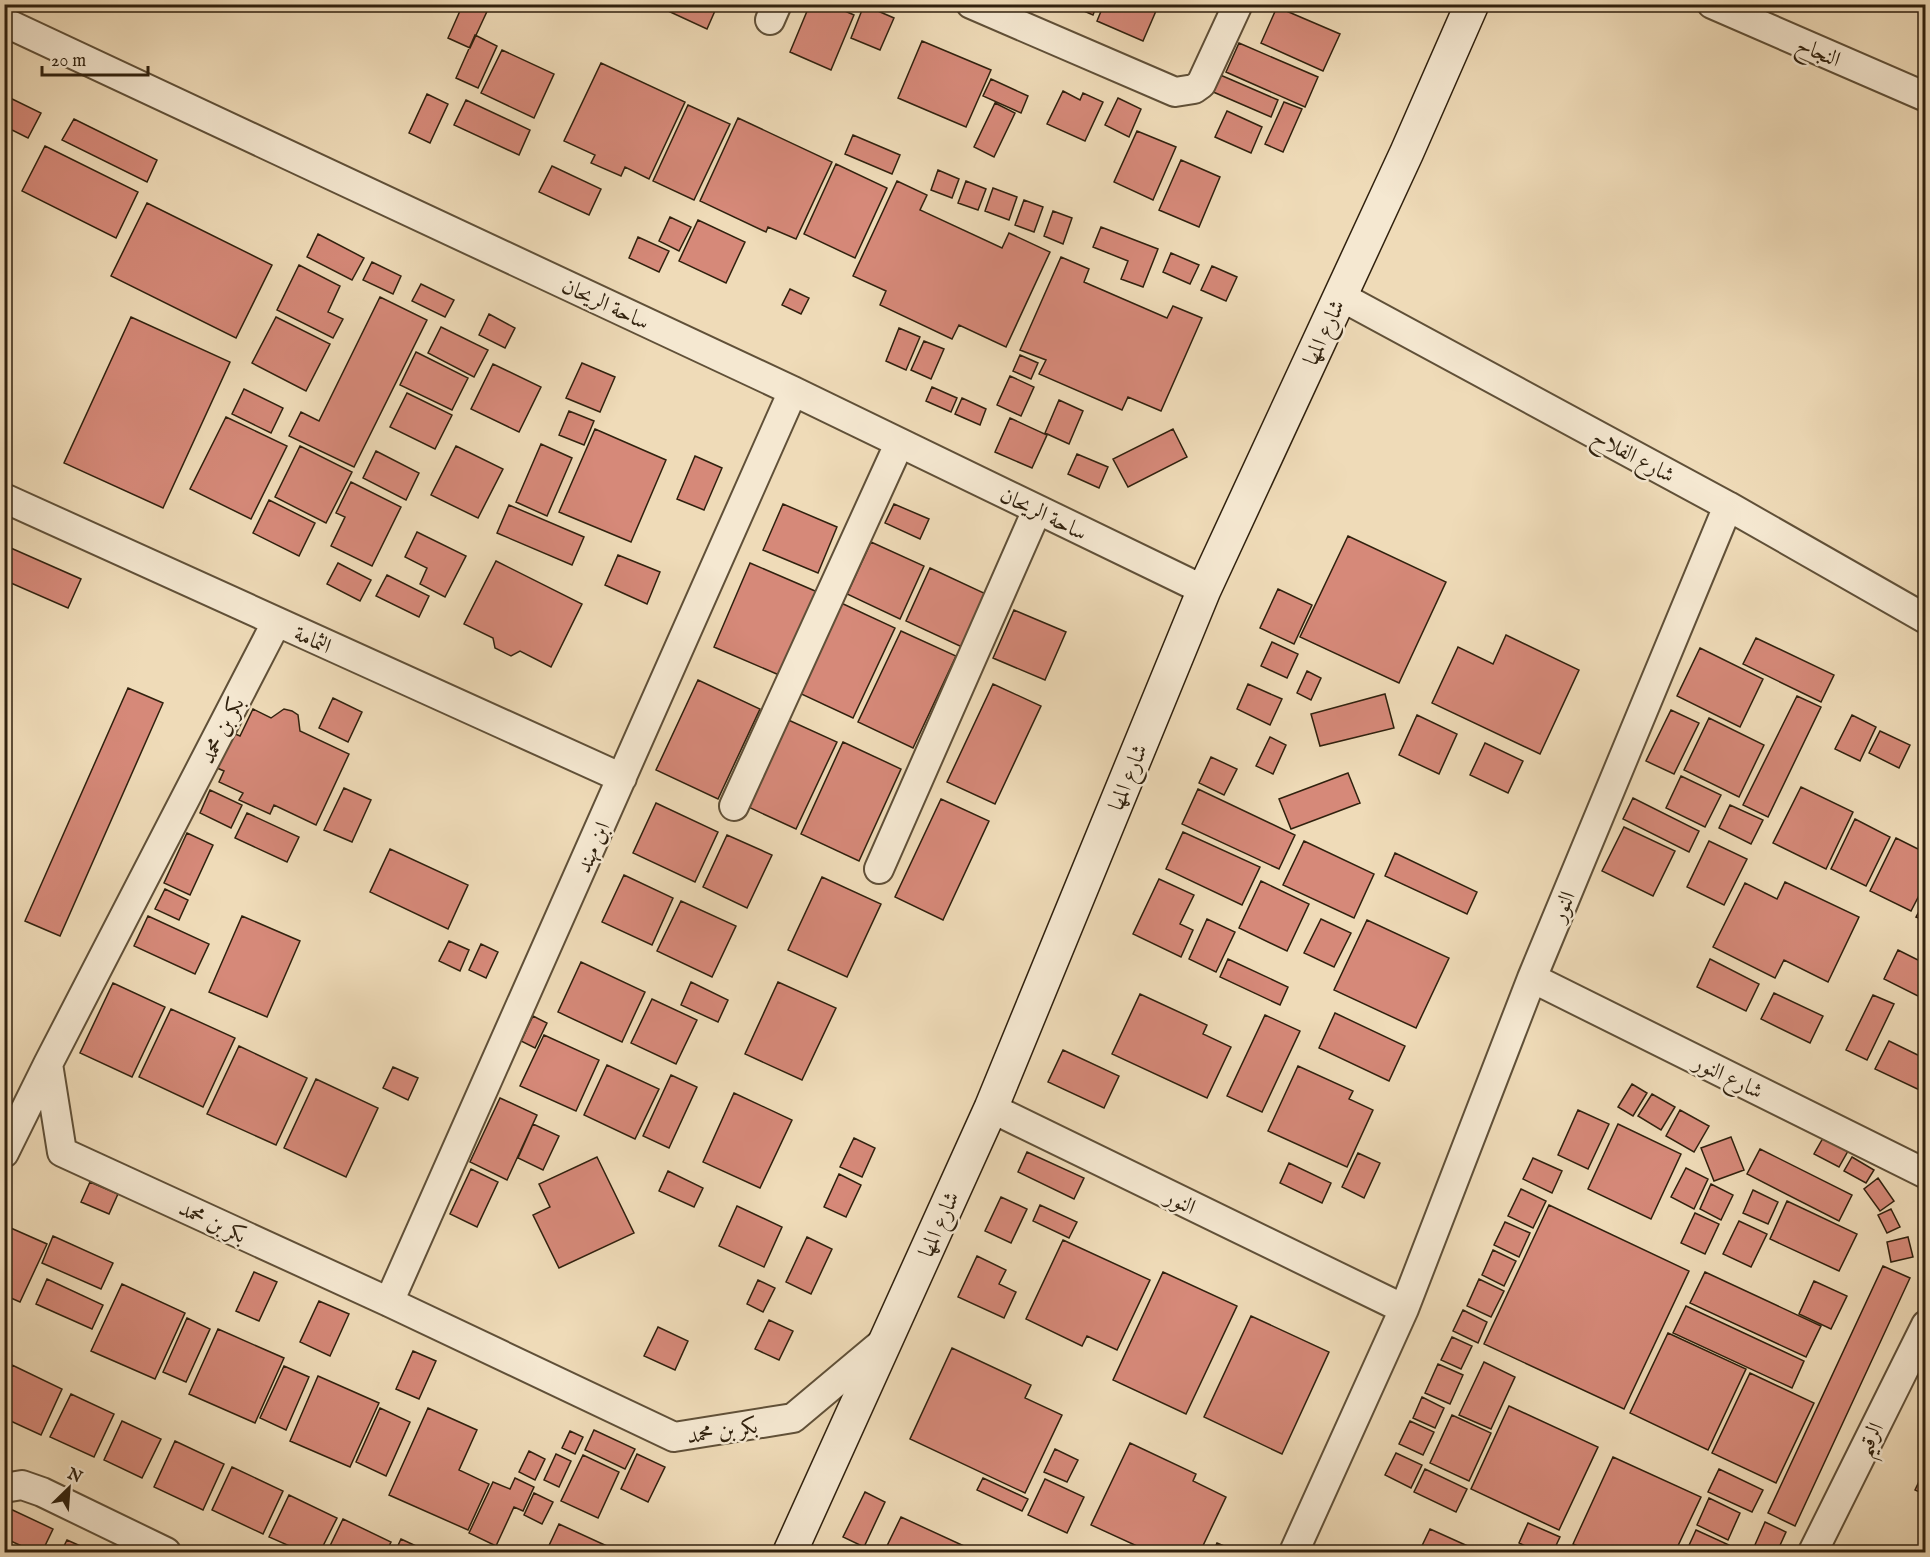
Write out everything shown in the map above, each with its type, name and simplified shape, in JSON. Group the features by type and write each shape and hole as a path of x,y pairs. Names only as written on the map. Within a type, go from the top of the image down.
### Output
{"street":[{"path":"972,5 1175,92 1185,92 1194,90 1206,76 1238,4"},
{"name":"شارع المها","path":"790,1552 991,1108 1204,590 1472,4"},
{"name":"النجاح","path":"1712,4 1926,97"},
{"name":"ساحة الريحان","path":"4,22 793,391 1204,590"},
{"name":"شارع الفلاح","path":"1340,296 1728,506 1926,619"},
{"name":"ابن مهند","path":"389,1302 793,391"},
{"path":"734,806 899,444"},
{"name":"الثمامة","path":"4,498 622,778"},
{"name":"النور","path":"1294,1552 1404,1310 1532,978 1728,506"},
{"path":"879,868 1037,510"},
{"name":"بكر بن محمد","path":"276,623 48,1064 62,1152 389,1302 674,1437 793,1418 886,1340"},
{"name":"شارع النور","path":"1532,978 1926,1174"},
{"path":"4,1153 48,1064"},
{"name":"النور","path":"991,1108 1404,1310"},
{"name":"الرقيم","path":"1813,1552 1926,1325"},
{"path":"4,1488 22,1485 42,1492 166,1552"}],"building":[{"path":"463,4 490,5 470,48 448,38"},
{"path":"653,4 718,4 707,29"},
{"path":"810,4 829,4 854,15 831,70 790,52"},
{"path":"1068,4 1097,4 1093,15"},
{"path":"1104,4 1159,4 1143,41 1097,21"},
{"path":"864,5 894,18 880,50 851,38"},
{"path":"1277,7 1340,34 1323,71 1261,43"},
{"path":"475,35 497,46 478,88 456,78"},
{"path":"922,41 991,70 966,127 898,98"},
{"path":"1239,43 1318,77 1305,107 1226,72"},
{"path":"502,50 554,74 534,118 481,93"},
{"path":"601,63 685,102 649,179 625,167 621,176 591,163 595,155 564,141"},
{"path":"1218,74 1278,100 1271,117 1211,91"},
{"path":"991,79 1028,96 1021,113 983,96"},
{"path":"1063,91 1080,100 1083,93 1103,102 1085,141 1047,124"},
{"path":"427,94 448,104 430,143 409,133"},
{"path":"4,95 41,113 28,138 4,126"},
{"path":"1118,98 1141,109 1129,137 1105,125"},
{"path":"466,100 530,130 519,155 454,125"},
{"path":"1284,102 1302,109 1283,152 1265,144"},
{"path":"995,103 1015,113 994,157 974,147"},
{"path":"688,105 730,124 694,200 653,181"},
{"path":"1227,111 1262,127 1251,153 1215,137"},
{"path":"738,118 832,162 796,239 768,227 766,232 700,201"},
{"path":"74,119 157,160 147,182 62,140"},
{"path":"1137,131 1176,147 1153,200 1114,182"},
{"path":"853,135 900,155 892,174 845,154"},
{"path":"45,146 138,192 116,238 22,191"},
{"path":"1181,160 1220,177 1199,227 1159,210"},
{"path":"836,164 887,188 855,258 804,234"},
{"path":"552,166 601,189 589,215 539,192"},
{"path":"938,170 959,179 952,198 931,190"},
{"path":"897,181 927,195 920,210 1002,248 1009,233 1050,252 1006,347 959,325 952,339 880,305 886,291 853,276"},
{"path":"966,181 986,189 978,210 958,203"},
{"path":"993,188 1017,197 1009,220 985,211"},
{"path":"1024,200 1043,207 1034,232 1015,225"},
{"path":"147,203 272,265 236,338 111,276"},
{"path":"1053,211 1072,218 1063,244 1044,236"},
{"path":"670,217 691,227 679,251 659,241"},
{"path":"698,220 745,242 726,283 679,261"},
{"path":"1101,227 1158,249 1143,287 1121,279 1128,261 1093,247"},
{"path":"318,234 364,258 352,280 307,257"},
{"path":"638,237 669,251 659,272 629,258"},
{"path":"1171,253 1199,265 1190,284 1163,272"},
{"path":"1061,257 1089,269 1084,282 1167,318 1173,306 1202,318 1161,411 1128,397 1122,410 1039,374 1046,360 1020,350"},
{"path":"372,262 401,276 393,294 363,280"},
{"path":"299,265 340,286 328,312 343,319 333,338 277,310"},
{"path":"1212,266 1237,277 1226,301 1201,290"},
{"path":"421,284 454,300 445,317 412,301"},
{"path":"790,289 809,298 801,314 782,305"},
{"path":"380,297 427,320 354,467 289,436 301,412 319,421"},
{"path":"489,314 515,328 505,348 479,335"},
{"path":"131,317 230,362 163,508 64,463"},
{"path":"276,317 330,344 306,391 252,363"},
{"path":"441,327 488,350 474,377 428,353"},
{"path":"899,328 920,337 906,370 886,361"},
{"path":"924,341 944,349 931,379 911,370"},
{"path":"416,352 468,378 452,410 400,385"},
{"path":"1020,355 1038,363 1031,379 1013,371"},
{"path":"582,363 615,377 600,412 566,398"},
{"path":"493,364 541,387 519,432 471,409"},
{"path":"1010,376 1034,387 1021,416 997,405"},
{"path":"932,387 957,398 951,412 926,401"},
{"path":"244,389 283,408 271,433 232,414"},
{"path":"407,393 452,415 435,449 390,427"},
{"path":"962,398 986,409 980,425 955,414"},
{"path":"1059,400 1083,411 1069,444 1045,433"},
{"path":"569,411 594,421 584,445 559,435"},
{"path":"226,417 287,446 251,519 190,489"},
{"path":"1010,418 1047,435 1032,468 995,452"},
{"path":"595,429 666,460 631,542 559,512"},
{"path":"1173,429 1187,457 1128,487 1113,459"},
{"path":"541,444 572,458 547,516 516,502"},
{"path":"300,446 352,472 326,523 275,497"},
{"path":"456,446 503,469 478,518 431,495"},
{"path":"376,451 419,473 406,500 363,478"},
{"path":"1077,454 1108,467 1099,488 1068,474"},
{"path":"695,456 722,468 704,510 677,499"},
{"path":"351,482 401,507 372,566 331,546 345,517 336,513"},
{"path":"269,500 315,523 299,556 253,533"},
{"path":"783,504 837,527 818,573 763,550"},
{"path":"894,504 929,519 920,539 885,523"},
{"path":"509,505 584,537 572,565 497,533"},
{"path":"417,532 466,556 445,597 420,584 427,568 405,557"},
{"path":"1348,536 1446,582 1399,683 1300,637"},
{"path":"871,542 924,566 900,619 847,594"},
{"path":"4,545 81,579 68,608 4,580"},
{"path":"618,555 660,572 647,604 605,585"},
{"path":"496,561 582,604 551,667 520,651 511,656 495,648 493,638 464,624"},
{"path":"338,563 371,580 360,601 327,584"},
{"path":"750,563 822,594 786,678 714,647"},
{"path":"930,568 986,594 962,647 906,621"},
{"path":"387,575 429,596 419,617 376,596"},
{"path":"1278,589 1312,605 1294,644 1260,628"},
{"path":"839,602 895,628 853,718 797,692"},
{"path":"1014,610 1066,632 1045,680 993,658"},
{"path":"901,631 956,656 913,748 858,722"},
{"path":"1506,635 1579,670 1540,754 1432,703 1458,647 1493,664"},
{"path":"1756,638 1834,675 1821,702 1743,664"},
{"path":"1272,642 1298,654 1287,678 1261,666"},
{"path":"1700,648 1763,679 1740,727 1677,696"},
{"path":"1307,671 1321,678 1311,700 1297,693"},
{"path":"698,680 760,709 718,799 656,770"},
{"path":"993,684 1041,706 995,804 947,782"},
{"path":"1248,684 1282,699 1270,725 1237,709"},
{"path":"128,688 163,703 60,936 25,921"},
{"path":"1385,694 1394,728 1320,746 1311,714"},
{"path":"1797,696 1821,707 1768,817 1743,805"},
{"path":"333,698 362,712 348,742 319,728"},
{"path":"253,709 271,718 284,709 292,711 298,715 300,731 349,754 316,825 274,805 270,814 239,800 243,793 219,782 224,771 217,768 233,733 240,736"},
{"path":"1671,710 1699,723 1674,774 1646,761"},
{"path":"1417,715 1457,734 1439,774 1399,755"},
{"path":"1852,715 1876,727 1860,761 1835,749"},
{"path":"784,718 837,742 796,829 744,805"},
{"path":"1709,718 1764,745 1739,797 1684,770"},
{"path":"1880,731 1910,745 1899,768 1869,753"},
{"path":"1270,737 1286,745 1273,774 1256,766"},
{"path":"843,742 901,769 859,861 801,834"},
{"path":"1485,743 1523,761 1508,793 1470,775"},
{"path":"1211,757 1237,769 1224,795 1199,783"},
{"path":"1348,773 1360,803 1291,829 1279,799"},
{"path":"1681,776 1721,795 1705,827 1666,808"},
{"path":"1801,787 1853,812 1826,869 1773,843"},
{"path":"344,788 371,800 352,842 324,830"},
{"path":"1198,789 1295,835 1279,869 1182,824"},
{"path":"210,790 242,805 231,828 200,813"},
{"path":"1633,798 1699,831 1689,852 1623,819"},
{"path":"941,799 989,821 943,920 895,897"},
{"path":"656,803 718,832 695,882 633,853"},
{"path":"1730,805 1763,820 1751,844 1719,828"},
{"path":"247,813 299,837 287,862 235,838"},
{"path":"1855,819 1890,837 1866,886 1831,869"},
{"path":"1624,827 1675,851 1653,896 1602,871"},
{"path":"1183,832 1260,867 1242,905 1166,869"},
{"path":"187,833 213,845 190,895 164,883"},
{"path":"727,835 772,855 747,908 703,887"},
{"path":"1896,838 1926,853 1926,882 1911,911 1870,891"},
{"path":"1304,841 1374,874 1354,918 1283,885"},
{"path":"1709,841 1747,859 1724,905 1687,887"},
{"path":"390,849 468,885 448,929 370,892"},
{"path":"1395,853 1477,892 1467,914 1385,876"},
{"path":"624,875 673,898 652,945 602,922"},
{"path":"822,877 881,904 847,977 788,950"},
{"path":"1159,879 1194,895 1180,924 1193,930 1181,957 1133,934"},
{"path":"1261,881 1309,904 1287,951 1239,928"},
{"path":"1785,882 1859,917 1828,982 1784,960 1775,978 1713,947 1745,883 1777,899"},
{"path":"165,889 188,900 179,920 155,909"},
{"path":"1926,898 1926,921 1916,917"},
{"path":"681,901 736,926 712,977 657,951"},
{"path":"148,916 209,944 195,974 134,946"},
{"path":"242,916 300,941 267,1017 209,992"},
{"path":"1207,919 1235,932 1216,972 1189,959"},
{"path":"1321,919 1351,933 1334,967 1304,953"},
{"path":"1367,920 1449,958 1416,1028 1334,990"},
{"path":"449,941 469,950 460,971 439,961"},
{"path":"481,944 498,952 486,978 469,970"},
{"path":"1898,950 1926,964 1926,1000 1884,979"},
{"path":"1228,959 1288,987 1280,1005 1220,977"},
{"path":"1710,959 1759,984 1746,1011 1697,987"},
{"path":"581,962 645,992 622,1042 558,1012"},
{"path":"691,982 728,1000 718,1022 681,1005"},
{"path":"778,982 836,1008 802,1080 745,1054"},
{"path":"113,983 165,1007 132,1077 80,1053"},
{"path":"1774,993 1823,1016 1810,1043 1761,1019"},
{"path":"1140,994 1207,1025 1203,1034 1231,1047 1207,1098 1112,1054"},
{"path":"1873,995 1894,1004 1867,1060 1846,1050"},
{"path":"652,999 697,1020 676,1064 631,1043"},
{"path":"171,1009 235,1038 203,1107 139,1077"},
{"path":"1335,1013 1405,1046 1389,1081 1319,1048"},
{"path":"1265,1015 1300,1031 1262,1112 1227,1096"},
{"path":"533,1016 547,1023 535,1048 521,1041"},
{"path":"544,1035 599,1060 576,1111 520,1086"},
{"path":"1889,1041 1926,1059 1926,1093 1875,1069"},
{"path":"239,1046 307,1078 276,1145 207,1114"},
{"path":"1063,1050 1119,1076 1104,1108 1048,1082"},
{"path":"607,1065 659,1089 635,1139 584,1115"},
{"path":"1298,1066 1353,1091 1349,1099 1373,1110 1347,1167 1268,1131"},
{"path":"393,1067 418,1078 408,1100 383,1088"},
{"path":"671,1075 697,1087 669,1148 643,1136"},
{"path":"316,1079 378,1108 346,1177 284,1148"},
{"path":"1632,1084 1647,1093 1633,1116 1618,1107"},
{"path":"734,1093 792,1120 760,1188 703,1162"},
{"path":"1652,1094 1675,1107 1661,1130 1638,1116"},
{"path":"500,1098 537,1115 507,1180 470,1162"},
{"path":"1578,1110 1609,1124 1588,1169 1558,1155"},
{"path":"1680,1110 1709,1126 1694,1152 1666,1136"},
{"path":"533,1124 559,1136 543,1170 518,1158"},
{"path":"1618,1124 1681,1154 1651,1219 1588,1189"},
{"path":"1731,1137 1744,1170 1714,1181 1701,1148"},
{"path":"854,1138 875,1148 862,1177 840,1167"},
{"path":"1823,1138 1848,1151 1839,1167 1814,1154"},
{"path":"1760,1149 1852,1195 1839,1221 1747,1174"},
{"path":"1027,1152 1084,1178 1074,1199 1018,1172"},
{"path":"1358,1153 1380,1163 1364,1198 1342,1187"},
{"path":"597,1157 634,1233 559,1268 533,1215 550,1207 539,1184"},
{"path":"1852,1157 1874,1170 1866,1183 1844,1171"},
{"path":"1533,1158 1562,1171 1552,1193 1523,1179"},
{"path":"1289,1163 1331,1183 1322,1203 1280,1183"},
{"path":"1686,1168 1708,1179 1694,1209 1671,1197"},
{"path":"471,1169 498,1182 477,1227 450,1214"},
{"path":"668,1171 703,1188 694,1207 659,1191"},
{"path":"839,1174 861,1185 846,1217 824,1207"},
{"path":"1878,1178 1894,1201 1880,1211 1864,1189"},
{"path":"90,1182 118,1194 109,1214 81,1202"},
{"path":"1711,1184 1733,1195 1721,1220 1700,1209"},
{"path":"1521,1189 1546,1201 1533,1228 1508,1216"},
{"path":"1753,1190 1778,1202 1768,1224 1743,1213"},
{"path":"1001,1197 1027,1209 1011,1243 985,1231"},
{"path":"1787,1201 1857,1234 1839,1271 1770,1239"},
{"path":"1040,1205 1077,1222 1069,1238 1033,1221"},
{"path":"1549,1205 1689,1271 1624,1409 1484,1344"},
{"path":"737,1206 782,1227 764,1267 719,1246"},
{"path":"1891,1209 1900,1227 1887,1233 1878,1215"},
{"path":"1695,1213 1719,1224 1705,1254 1681,1243"},
{"path":"1739,1221 1767,1234 1751,1267 1723,1254"},
{"path":"1505,1222 1530,1233 1519,1257 1494,1245"},
{"path":"4,1225 47,1244 20,1302 4,1295"},
{"path":"53,1236 113,1263 101,1289 42,1263"},
{"path":"807,1237 832,1249 811,1294 786,1282"},
{"path":"1908,1237 1913,1257 1891,1262 1887,1242"},
{"path":"1063,1240 1150,1280 1117,1350 1087,1336 1082,1346 1026,1319"},
{"path":"1493,1250 1516,1261 1504,1286 1482,1275"},
{"path":"977,1256 1006,1270 999,1284 1016,1292 1004,1318 958,1297"},
{"path":"1883,1266 1910,1278 1795,1526 1768,1513"},
{"path":"254,1272 277,1282 259,1321 236,1311"},
{"path":"1163,1272 1237,1306 1186,1414 1113,1380"},
{"path":"1705,1272 1821,1326 1806,1357 1690,1303"},
{"path":"47,1279 103,1305 92,1329 36,1304"},
{"path":"1479,1279 1504,1291 1491,1317 1467,1306"},
{"path":"758,1280 775,1288 763,1312 747,1304"},
{"path":"1814,1281 1847,1296 1831,1329 1799,1314"},
{"path":"122,1284 185,1313 155,1379 91,1351"},
{"path":"319,1301 349,1314 330,1356 300,1342"},
{"path":"1686,1306 1804,1361 1792,1388 1673,1333"},
{"path":"1463,1310 1487,1322 1478,1343 1453,1331"},
{"path":"1251,1316 1329,1352 1282,1454 1204,1417"},
{"path":"187,1318 210,1329 186,1382 163,1372"},
{"path":"769,1320 793,1331 779,1360 755,1349"},
{"path":"658,1327 688,1341 675,1370 644,1356"},
{"path":"218,1329 284,1358 255,1423 189,1394"},
{"path":"1668,1333 1746,1369 1708,1450 1630,1413"},
{"path":"1452,1337 1472,1346 1461,1369 1441,1360"},
{"path":"952,1348 1031,1385 1025,1398 1062,1415 1025,1493 910,1439"},
{"path":"413,1351 436,1361 419,1399 396,1389"},
{"path":"1484,1362 1515,1377 1491,1429 1459,1415"},
{"path":"1438,1364 1463,1375 1450,1404 1425,1393"},
{"path":"12,1365 62,1389 41,1435 4,1418 4,1380"},
{"path":"284,1366 309,1377 286,1430 260,1418"},
{"path":"1750,1373 1814,1403 1776,1483 1712,1453"},
{"path":"318,1376 379,1403 350,1467 290,1441"},
{"path":"71,1394 114,1414 94,1457 50,1437"},
{"path":"1422,1397 1444,1408 1435,1428 1413,1418"},
{"path":"1509,1406 1598,1447 1559,1530 1471,1489"},
{"path":"380,1408 410,1422 386,1476 356,1462"},
{"path":"428,1408 477,1430 459,1470 489,1484 468,1530 389,1495"},
{"path":"1452,1415 1491,1433 1469,1481 1430,1463"},
{"path":"122,1421 161,1439 142,1478 104,1460"},
{"path":"1410,1421 1434,1432 1423,1455 1399,1444"},
{"path":"594,1430 635,1449 625,1469 585,1450"},
{"path":"570,1431 583,1437 575,1454 562,1448"},
{"path":"175,1441 224,1464 203,1510 154,1487"},
{"path":"1130,1443 1196,1474 1193,1481 1226,1497 1200,1552 1150,1552 1091,1525"},
{"path":"1055,1449 1078,1460 1067,1482 1044,1472"},
{"path":"529,1451 545,1459 535,1480 519,1472"},
{"path":"1396,1453 1422,1465 1411,1488 1385,1475"},
{"path":"556,1454 571,1461 559,1487 544,1480"},
{"path":"637,1454 665,1467 648,1502 621,1489"},
{"path":"583,1455 619,1472 598,1518 561,1501"},
{"path":"1613,1457 1701,1497 1675,1552 1591,1552 1573,1544"},
{"path":"232,1467 283,1491 263,1534 212,1510"},
{"path":"1926,1467 1926,1495 1915,1490"},
{"path":"1425,1469 1467,1489 1456,1512 1414,1492"},
{"path":"1719,1469 1763,1490 1752,1512 1708,1492"},
{"path":"515,1478 534,1487 523,1511 514,1507 496,1546 469,1533 493,1482 510,1489"},
{"path":"983,1478 1028,1499 1022,1511 977,1490"},
{"path":"1045,1479 1084,1497 1067,1533 1028,1515"},
{"path":"865,1492 885,1502 864,1547 843,1537"},
{"path":"534,1493 553,1502 542,1524 524,1515"},
{"path":"289,1495 337,1518 320,1552 303,1552 269,1537"},
{"path":"1709,1498 1740,1513 1728,1540 1697,1525"},
{"path":"4,1506 53,1529 42,1552 35,1552 4,1538"},
{"path":"901,1517 977,1552 884,1552"},
{"path":"343,1519 391,1542 386,1552 327,1552"},
{"path":"1765,1522 1786,1532 1777,1552 1766,1552 1754,1547"},
{"path":"1528,1523 1560,1537 1553,1552 1538,1552 1519,1543"},
{"path":"559,1524 620,1552 546,1552"},
{"path":"1430,1529 1481,1552 1419,1552"},
{"path":"1696,1530 1729,1545 1725,1552 1686,1552"},
{"path":"401,1539 429,1552 395,1552"},
{"path":"67,1540 94,1552 61,1552"},
{"path":"1217,1543 1238,1552 1213,1552"}]}
